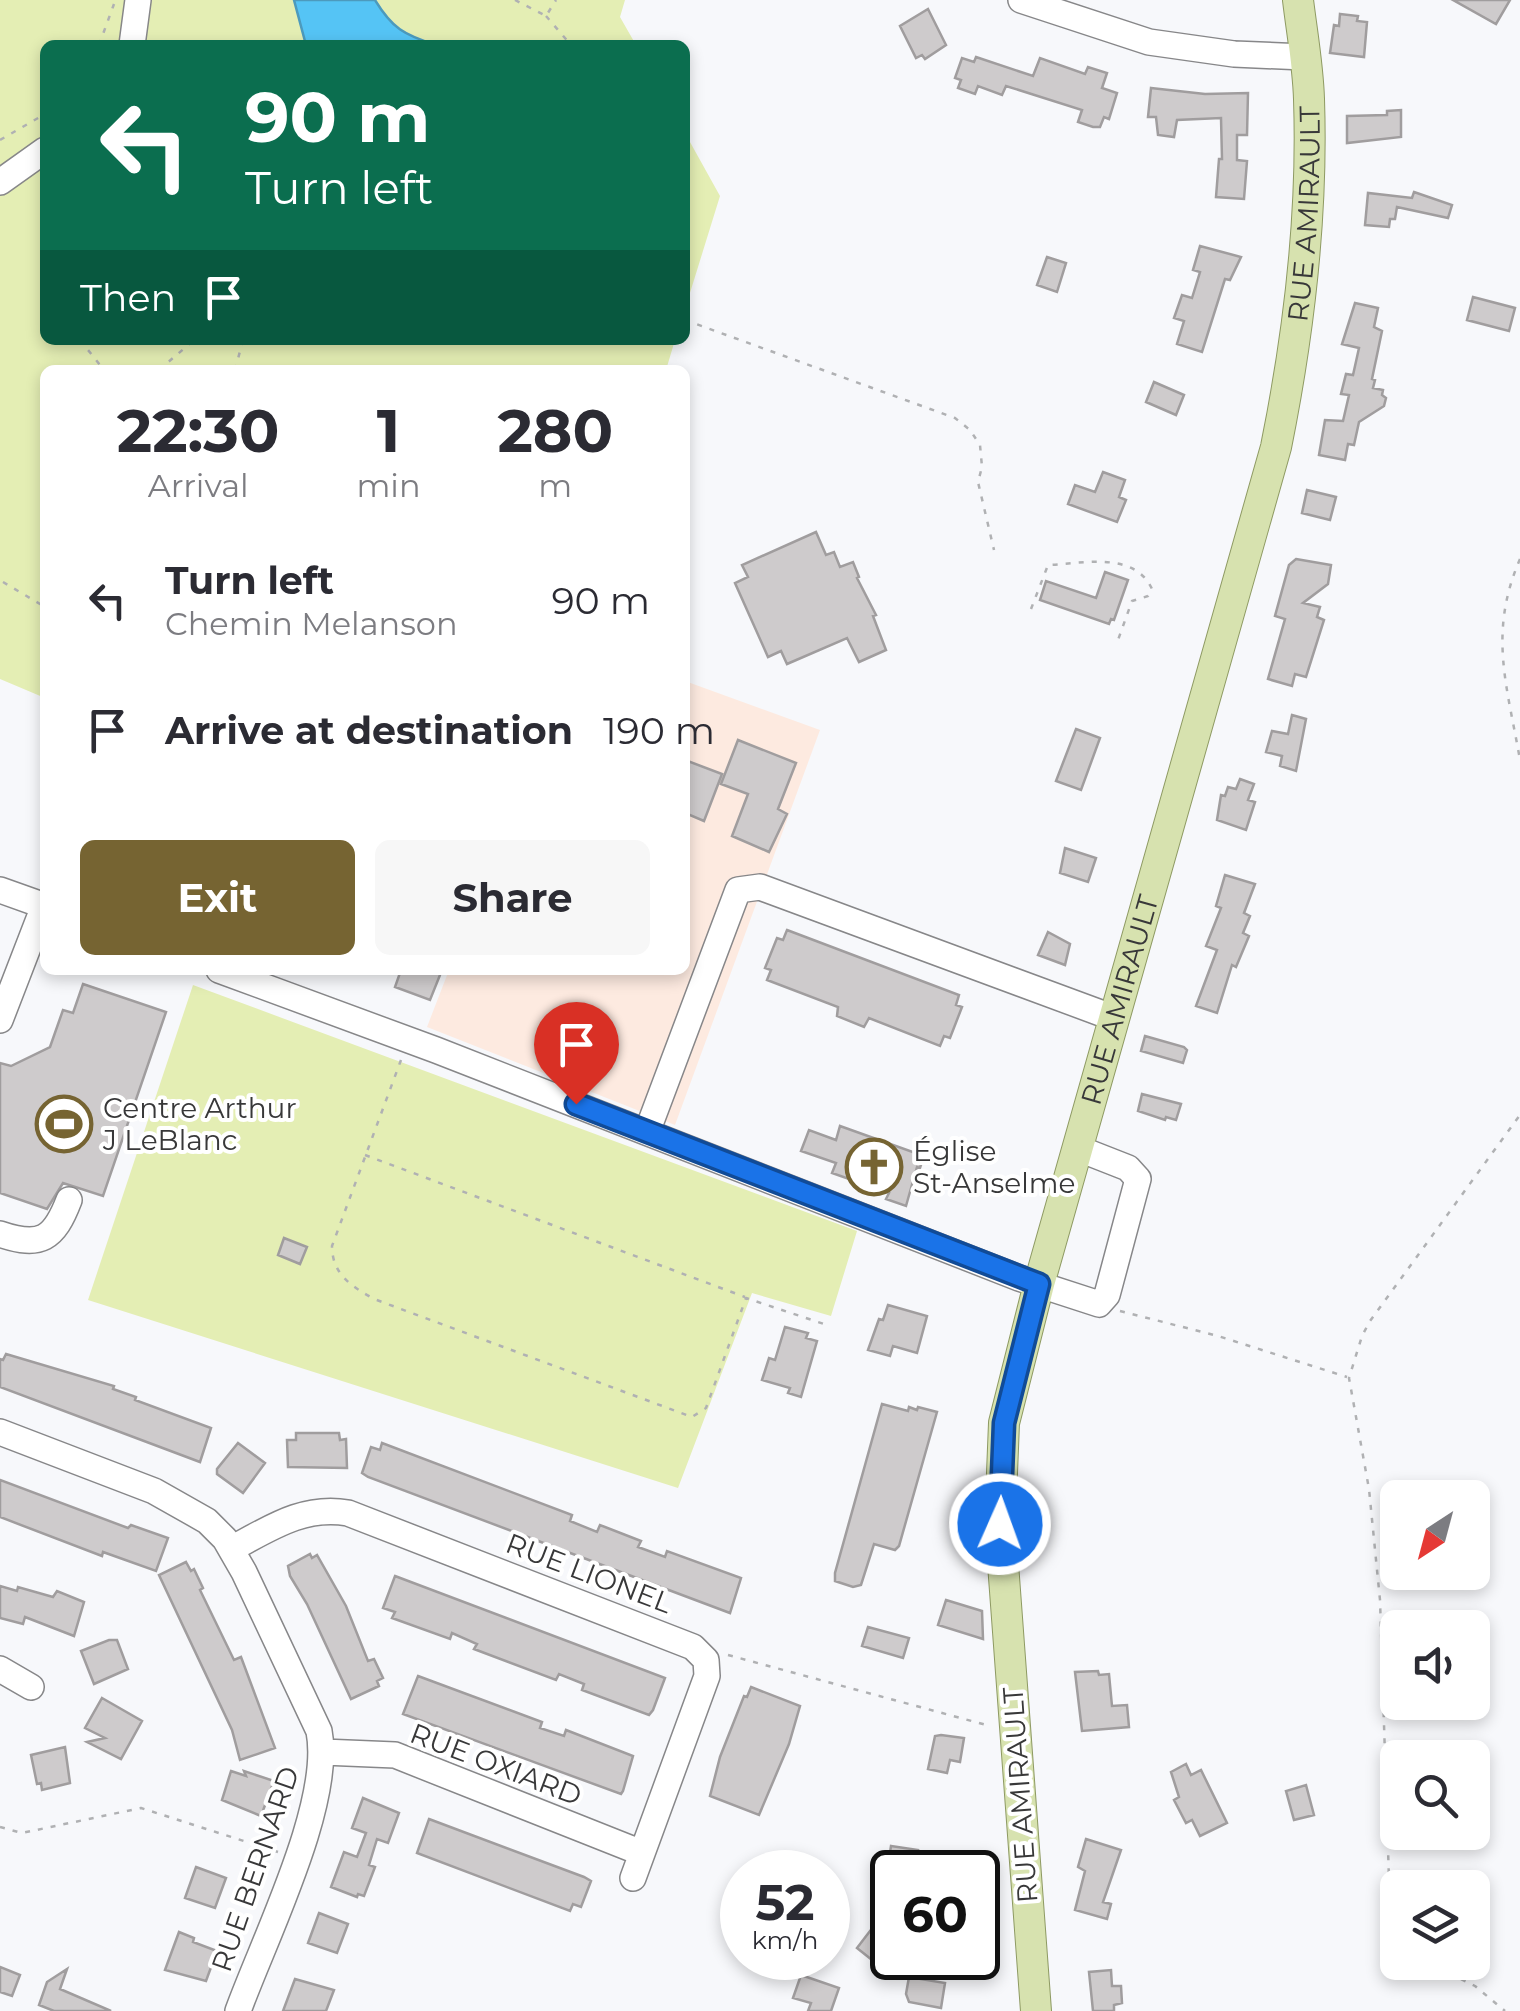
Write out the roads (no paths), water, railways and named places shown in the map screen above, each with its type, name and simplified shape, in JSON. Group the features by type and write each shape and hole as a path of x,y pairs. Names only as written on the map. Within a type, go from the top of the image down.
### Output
{"main road":[{"name":"RUE AMIRAULT","path":"1036,2011 1000,1524 1004,1423 1039,1284 1276,447 1297,324 1308,209 1309,96 1298,0"}],"street":[{"path":"133,40 138,0"},
{"path":"1020,0 1149,42 1234,54 1304,57"},
{"path":"0,182 40,154"},
{"path":"646,1132 738,890 760,886 1114,1018"},
{"path":"0,890 40,904"},
{"path":"0,1020 40,919"},
{"path":"233,975 1096,1304 1106,1297 1138,1180 1128,1168 1077,1148"},
{"path":"0,1234 34,1242 50,1235 60,1223 69,1200"},
{"name":"RUE BERNARD","path":"0,1432 179,1503 206,1521 231,1550 319,1730 323,1752 316,1800 238,2011"},
{"name":"RUE LIONEL","path":"231,1550 297,1515 328,1509 348,1513 693,1646 706,1660 708,1676 637,1865"},
{"path":"0,1669 31,1687"},
{"name":"RUE OXIARD","path":"323,1752 395,1754 637,1865"}],"water":[{"path":"294,0 375,0 400,29 421,40 305,40"}],"place":[{"name":"Centre Arthur J LeBlanc","path":"64,1124"},
{"name":"Église St-Anselme","path":"874,1167"}]}
